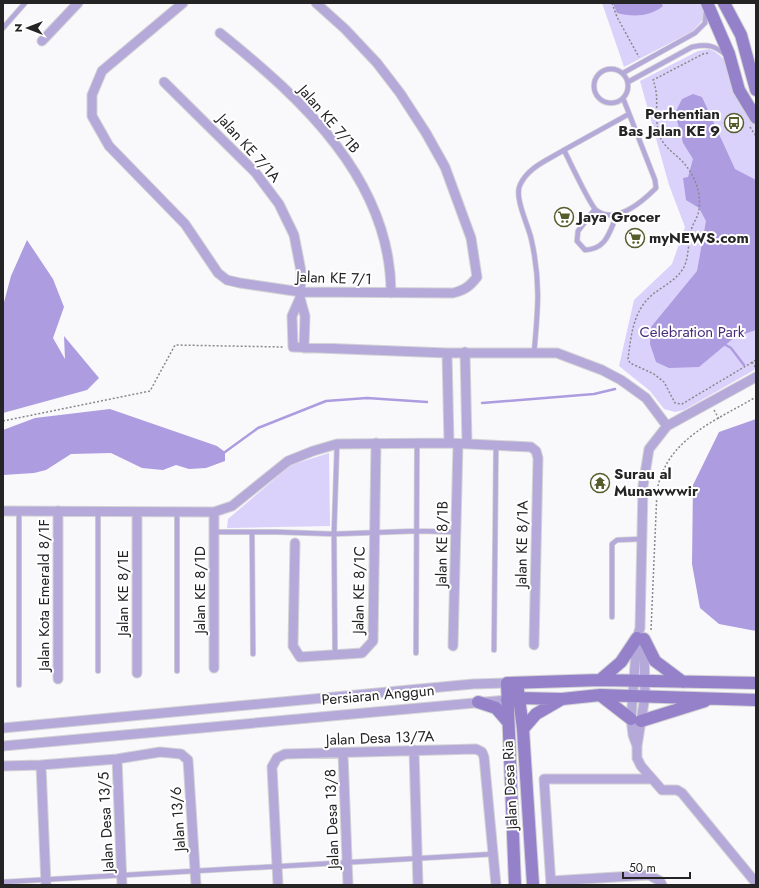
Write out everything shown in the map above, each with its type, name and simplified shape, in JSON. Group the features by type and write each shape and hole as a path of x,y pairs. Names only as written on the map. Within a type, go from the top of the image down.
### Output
{"main road":[{"path":"706,3 730,59 739,90 752,120"},
{"path":"724,3 741,35 756,90"},
{"path":"600,680 621,662 643,634 655,661 683,682"},
{"name":"Persiaran Anggun","path":"512,683 600,680 756,683"},
{"name":"Jalan Desa Ria","path":"512,683 519,698 523,729 533,885"},
{"name":"Jalan Desa Ria","path":"512,683 507,700 515,885"},
{"path":"600,695 636,720 714,698"},
{"name":"Persiaran Anggun","path":"507,700 519,698 562,699 600,695 756,700"},
{"path":"523,729 536,714 562,699"},
{"path":"478,702 496,708 508,722"}],"street":[{"path":"42,41 78,3"},
{"name":"Jalan KE 7/1","path":"183,3 102,71 92,95 92,116 109,146 185,224 218,273 227,280 300,295 453,293 463,290 477,277 471,238 445,167 405,100 377,63 316,3"},
{"name":"Jalan KE 7/1B","path":"220,34 250,57 305,108 334,141 358,175 374,212 387,248 391,293"},
{"name":"Jalan KE 7/1A","path":"164,82 255,172 279,204 294,235 301,271 300,295"},
{"path":"300,295 292,316 293,347 447,353 557,353 602,370 621,380 646,398 666,426"},
{"path":"300,295 305,316 304,348"},
{"path":"458,443 466,415 465,352"},
{"path":"447,353 449,416 458,443"},
{"path":"756,377 666,426 649,450 643,486 643,634 639,696 633,735 637,746 637,758 651,779 662,790 677,790 682,793 756,883"},
{"name":"Jalan KE 8/1C","path":"295,544 294,646 300,657 362,653 373,641 376,443"},
{"path":"3,511 214,512 232,506 288,461 312,451 338,444 458,443 496,446"},
{"name":"Jalan KE 8/1B","path":"453,646 458,443"},
{"name":"Jalan KE 8/1A","path":"496,446 531,447 536,451 538,458 534,645"},
{"name":"Jalan Kota Emerald 8/1F","path":"58,512 58,679"},
{"name":"Jalan KE 8/1E","path":"137,512 137,673"},
{"name":"Jalan KE 8/1D","path":"214,512 214,668"},
{"name":"Persiaran Anggun","path":"3,728 473,684 512,683"},
{"name":"Persiaran Anggun","path":"3,746 507,700"},
{"name":"Jalan Desa 13/7A","path":"276,865 272,767 276,758 285,754 476,749 482,752 484,757 494,854"},
{"path":"414,750 418,885"},
{"name":"Jalan 13/6","path":"117,758 160,752 182,754 188,760 196,885"},
{"name":"Jalan Desa 13/8","path":"343,753 348,885"},
{"path":"3,766 41,765 117,758"},
{"name":"Jalan Desa 13/5","path":"117,758 122,885"},
{"path":"41,765 46,882"},
{"path":"651,779 544,779 551,883 649,875 660,881 662,885"},
{"path":"494,854 496,885"},
{"path":"276,865 278,885"}],"lane":[{"path":"3,28 25,3"},
{"path":"623,73 695,33 705,23 707,16 706,3"},
{"path":"628,82 692,47 701,45 716,46 730,59"},
{"path":"612,68 623,73 628,82 626,94 623,98 618,101 607,102 598,96 594,86 598,75 607,69 612,68"},
{"path":"564,150 595,209 606,215 617,215 646,198 656,188 655,180 623,98"},
{"path":"534,353 539,304 537,268 520,202 519,187 528,172 629,114"},
{"path":"595,209 578,231 577,241 585,250 596,249 605,242 617,215"},
{"path":"416,653 417,443"},
{"path":"335,654 334,534 338,444"},
{"path":"494,650 496,446"},
{"path":"19,511 19,685"},
{"path":"98,512 98,671"},
{"path":"177,672 178,512"},
{"path":"213,532 334,534 417,531 456,532"},
{"path":"252,532 254,654"},
{"path":"612,617 612,544 617,540 642,540"},
{"path":"3,882 46,882 122,875 276,865 494,854"}],"path":[{"path":"612,3 617,17 642,62"},
{"path":"712,54 703,54 653,80 657,90 656,124 661,139 685,164 695,180 699,197 698,215 691,231 684,267 673,281 643,304 637,314 628,359 630,363 654,374 664,382 675,403 682,404 756,360"},
{"path":"752,120 756,136"},
{"path":"3,421 150,391 175,345 293,347"},
{"path":"752,362 756,368"},
{"path":"643,634 657,491 663,470 670,457 689,436 756,397"}],"green space":[{"path":"602,3 702,3 705,17 693,31 624,67"},
{"name":"Celebration Park","path":"709,49 723,58 731,73 744,109 756,127 756,369 684,410 675,412 664,409 650,391 619,366 634,300 672,264 685,227 669,185 640,81 698,51"},
{"path":"329,453 330,526 227,528 228,519 291,465"}],"shaded area":[{"path":"613,3 661,3 663,6 658,10 647,14 629,15 617,13"},
{"path":"693,94 702,97 735,169 756,180 756,330 735,337 699,367 669,368 656,362 650,344 651,327 697,271 706,221 699,208 686,200 683,178 688,177 693,159 683,143 675,113 682,99"},
{"path":"27,240 53,279 64,307 53,338 65,359 64,336 99,378 87,390 3,413 3,306 11,276"},
{"path":"110,409 217,446 225,452 225,461 206,468 189,469 176,465 163,470 142,468 111,453 71,454 46,470 34,473 3,475 3,430 35,418"},
{"path":"756,419 756,631 719,624 700,608 692,564 693,485 719,432"}],"waterway":[{"path":"724,344 731,348 744,365"},
{"path":"482,403 594,394 615,389"},
{"path":"225,452 258,428 326,401 367,398 427,402"}],"place":[{"name":"Perhentian Bas Jalan KE 9","path":"734,123"},
{"name":"Jaya Grocer","path":"564,217"},
{"name":"myNEWS.com","path":"635,238"},
{"name":"Surau al Munawwwir","path":"600,483"}]}
